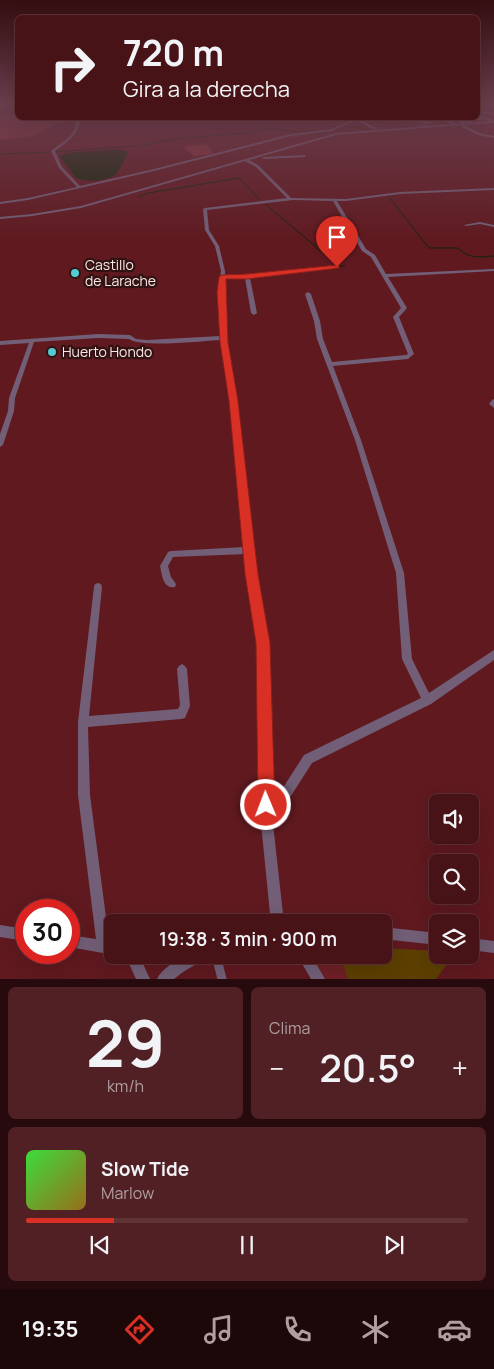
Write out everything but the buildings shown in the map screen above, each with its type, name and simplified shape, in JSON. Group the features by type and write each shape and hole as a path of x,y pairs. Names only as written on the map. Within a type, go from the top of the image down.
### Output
{"street":[{"path":"53,151 60,167 79,187"},
{"path":"0,203 153,171 235,151 258,166 290,199"},
{"path":"0,218 80,207 278,151"},
{"path":"248,159 305,156"},
{"path":"289,157 297,162"},
{"path":"153,171 165,183"},
{"path":"277,914 267,824 263,643 249,550 234,401 224,338 221,292 223,271 217,246 207,230 205,209 290,199 334,200 400,193 484,191 494,189"},
{"path":"330,364 408,357 411,354 396,317 404,308 374,256 364,250 334,200"},
{"path":"466,225 494,226"},
{"path":"222,277 247,277 337,267"},
{"path":"385,276 494,270"},
{"path":"247,277 254,313"},
{"path":"308,294 330,364 358,440 400,574 407,659 427,700"},
{"path":"0,343 98,336 130,337 134,340 147,342 224,338"},
{"path":"0,444 11,411 12,398 32,342"},
{"path":"494,400 492,404 494,406"},
{"path":"172,584 167,579 164,566 171,554 249,550"},
{"path":"98,587 83,722 84,795 104,921"},
{"path":"267,824 308,759 427,700 494,655"},
{"path":"83,722 181,714 185,706 182,669"},
{"path":"0,931 15,933"},
{"path":"392,934 429,939"},
{"path":"80,942 104,945"},
{"path":"479,945 494,946"},
{"path":"136,964 143,979"},
{"path":"164,979 183,964"},
{"path":"218,964 222,979"},
{"path":"309,964 318,979"}],"shaded area":[{"path":"96,151 128,152 116,174 108,179 91,181 76,178 59,156 67,153"},
{"path":"188,151 211,151 214,154 194,156"},
{"path":"392,948 429,951 429,964 447,964 436,979 323,979 315,964 392,964"}],"waterway":[{"path":"56,152 73,151"},
{"path":"0,154 50,152"},
{"path":"138,197 149,193 239,178 260,200"},
{"path":"388,196 429,248 458,248 470,256 494,256"},
{"path":"265,204 339,266 345,266"}],"place":[{"name":"Castillo de Larache","path":"75,273"},
{"name":"Huerto Hondo","path":"52,352"}],"route":[{"path":"266,805 263,643 252,574 234,401 224,342 222,277 247,277 337,267"}]}
